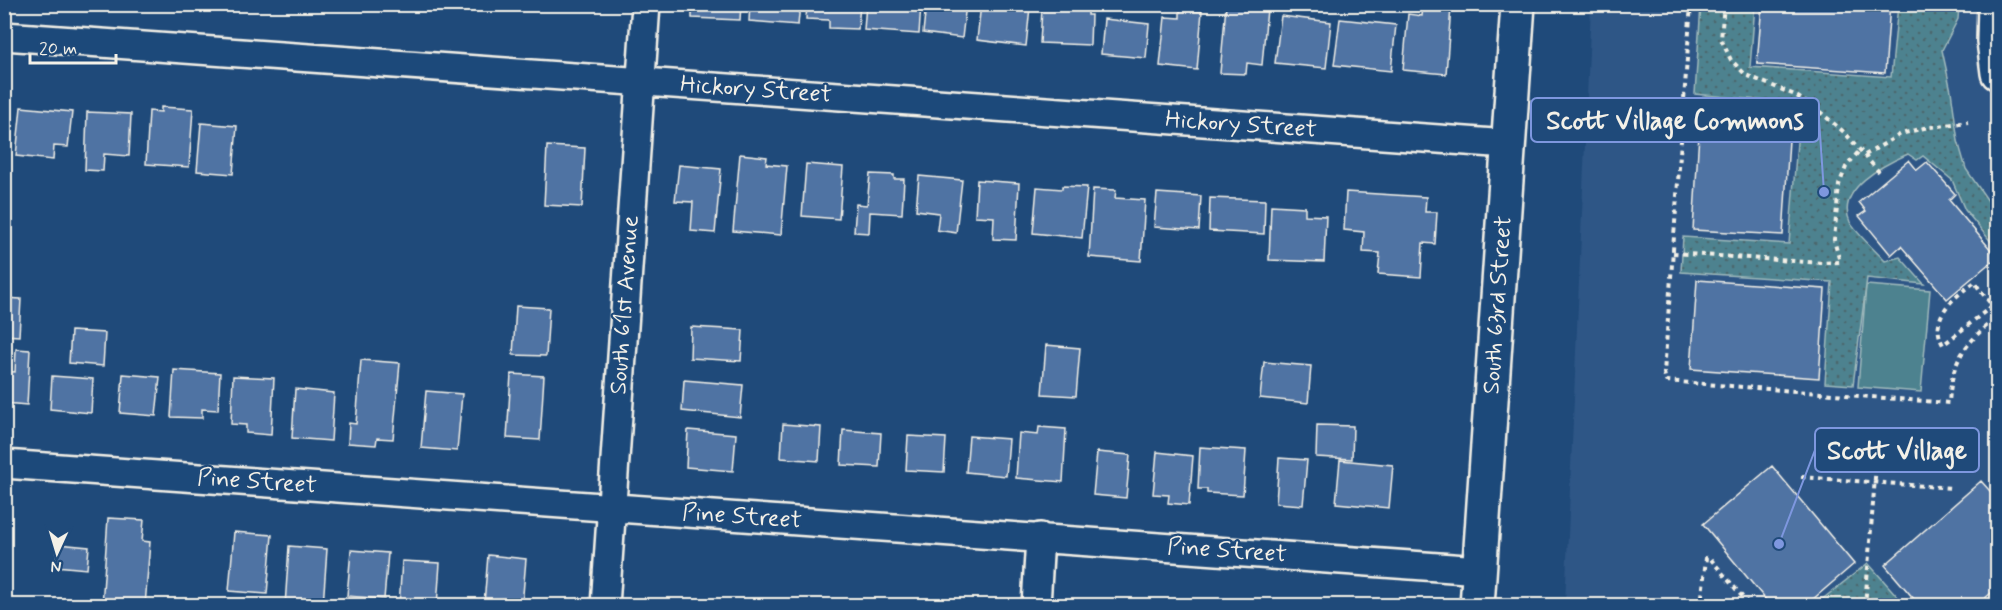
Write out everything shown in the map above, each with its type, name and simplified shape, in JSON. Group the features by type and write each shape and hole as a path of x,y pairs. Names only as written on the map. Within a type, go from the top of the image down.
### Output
{"street":[{"name":"South 61st Avenue","path":"605,606 646,4"},
{"name":"South 63rd Street","path":"1478,606 1518,4"},
{"path":"1995,4 1994,41 1998,73"},
{"name":"Hickory Street","path":"4,36 1508,144"},
{"name":"Pine Street","path":"4,464 1480,570"},
{"path":"1036,606 1040,537"}],"path":[{"path":"1691,4 1664,373 1666,381 1949,403 1951,384 1959,357 1970,340 1998,315 1992,306 1975,282 1949,302 1942,311 1938,337 1943,345 1992,306"},
{"path":"1724,4 1721,39 1731,60 1746,75 1795,95 1819,111 1845,132 1879,172"},
{"path":"1865,155 1901,134 1924,128 1968,122"},
{"path":"1673,253 1823,263 1840,262 1834,240 1839,185 1846,167 1859,151"},
{"path":"1865,606 1878,439"},
{"path":"1801,477 1953,488"},
{"path":"1701,606 1706,558 1708,557 1750,606"}],"shaded area":[{"path":"1591,5 1997,5 1997,605 1565,605"}],"green space":[{"path":"1701,5 1755,5 1750,67 1891,77 1898,5 1959,5 1958,19 1942,50 1958,141 1966,169 1997,214 1997,249 1965,210 1952,180 1923,156 1917,160 1908,154 1887,164 1865,179 1850,199 1847,210 1850,222 1885,261 1900,257 1924,284 1867,278 1853,385 1825,383 1832,282 1681,272 1683,237 1789,244 1800,104 1695,94"},
{"path":"1866,285 1930,290 1921,392 1858,387"},
{"path":"1868,563 1905,605 1815,605"}],"building":[{"path":"692,4 741,4 740,20 692,18"},
{"path":"750,4 800,4 798,25 749,21"},
{"path":"807,4 860,4 858,29 829,28 829,20 806,19"},
{"path":"866,4 921,4 919,34 864,30"},
{"path":"926,4 966,4 962,38 923,33"},
{"path":"981,4 1030,7 1026,46 977,40"},
{"path":"1062,4 1088,4 1088,15 1091,15 1090,45 1040,43 1042,9 1062,10"},
{"path":"1762,4 1890,4 1885,73 1757,64"},
{"path":"1423,5 1451,7 1446,74 1403,70 1408,14 1422,16"},
{"path":"1226,6 1267,9 1262,65 1247,63 1246,74 1220,73"},
{"path":"1180,10 1202,11 1197,70 1160,66 1165,17 1180,18"},
{"path":"1281,16 1331,22 1326,68 1275,63"},
{"path":"1104,19 1149,24 1146,58 1101,54"},
{"path":"1340,19 1396,25 1391,71 1334,65"},
{"path":"1701,102 1791,108 1783,235 1693,230"},
{"path":"21,107 72,112 68,147 54,146 53,160 16,156"},
{"path":"161,107 193,109 189,167 146,164 149,111 161,112"},
{"path":"87,112 131,114 129,156 104,154 103,171 85,170"},
{"path":"201,123 237,126 233,174 197,171"},
{"path":"547,146 585,148 582,207 544,205"},
{"path":"740,154 767,157 766,164 787,166 781,235 733,231"},
{"path":"1909,160 1917,170 1927,162 1955,194 1949,200 1997,257 1947,299 1901,246 1891,255 1859,216 1866,211 1859,202"},
{"path":"806,164 843,167 839,219 802,216"},
{"path":"679,165 721,169 715,233 691,231 693,202 675,201"},
{"path":"870,174 894,175 894,179 904,179 902,214 870,212 869,233 854,232 856,204 867,205"},
{"path":"919,176 962,180 956,233 937,230 939,213 916,210"},
{"path":"977,180 1019,183 1016,240 993,239 994,217 975,216"},
{"path":"1062,186 1087,187 1082,238 1033,233 1037,187 1062,189"},
{"path":"1093,189 1116,190 1115,198 1145,200 1141,261 1089,257"},
{"path":"1346,192 1426,197 1425,212 1437,212 1435,244 1423,243 1421,277 1378,274 1380,253 1363,252 1364,232 1344,230"},
{"path":"1157,193 1201,196 1199,230 1154,227"},
{"path":"1210,198 1265,200 1264,234 1209,231"},
{"path":"1271,205 1305,207 1305,215 1326,216 1324,262 1269,260"},
{"path":"1697,280 1825,289 1819,378 1691,369"},
{"path":"4,298 21,299 19,336 4,335"},
{"path":"516,306 549,308 546,356 513,355"},
{"path":"691,327 743,330 741,361 690,358"},
{"path":"71,331 105,333 103,366 69,363"},
{"path":"1046,345 1080,348 1076,396 1042,394"},
{"path":"16,349 30,350 27,405 4,403 4,371 15,372"},
{"path":"361,360 400,363 393,439 377,438 376,445 348,443 349,423 356,424"},
{"path":"1264,362 1311,366 1308,403 1260,398"},
{"path":"174,370 220,373 218,410 202,409 202,418 171,417"},
{"path":"123,374 160,377 156,416 120,413"},
{"path":"511,374 544,376 540,440 507,438"},
{"path":"52,376 93,379 91,413 50,409"},
{"path":"233,376 274,378 271,435 246,433 246,425 231,424"},
{"path":"684,380 743,385 740,417 682,411"},
{"path":"295,389 334,393 331,441 292,438"},
{"path":"426,391 462,394 457,451 421,448"},
{"path":"783,424 821,427 819,461 781,458"},
{"path":"1317,425 1353,426 1352,459 1316,457"},
{"path":"1039,427 1066,429 1063,482 1016,478 1019,433 1038,435"},
{"path":"688,430 736,434 733,471 686,467"},
{"path":"843,430 881,433 879,467 841,465"},
{"path":"908,436 946,438 944,472 906,470"},
{"path":"969,436 1009,439 1006,476 966,472"},
{"path":"1200,447 1246,450 1243,495 1207,493 1207,489 1198,489"},
{"path":"1097,452 1130,455 1126,498 1093,495"},
{"path":"1157,452 1193,456 1189,505 1168,503 1169,495 1153,494"},
{"path":"1279,458 1307,460 1303,505 1276,503"},
{"path":"1340,460 1393,465 1389,508 1336,503"},
{"path":"1772,466 1854,564 1805,606 1771,606 1703,524"},
{"path":"1981,481 1998,500 1998,587 1976,606 1920,606 1885,565"},
{"path":"108,518 144,520 142,541 150,542 145,606 102,606"},
{"path":"234,532 272,535 267,594 229,591"},
{"path":"58,544 89,547 87,569 56,566"},
{"path":"289,546 327,549 323,606 285,606"},
{"path":"351,550 388,553 384,599 347,596"},
{"path":"488,555 526,559 522,606 484,604"},
{"path":"402,561 440,563 437,606 399,606"}],"place":[{"name":"Scott Village Commons","path":"1824,192"},
{"name":"Scott Village","path":"1779,544"}]}
